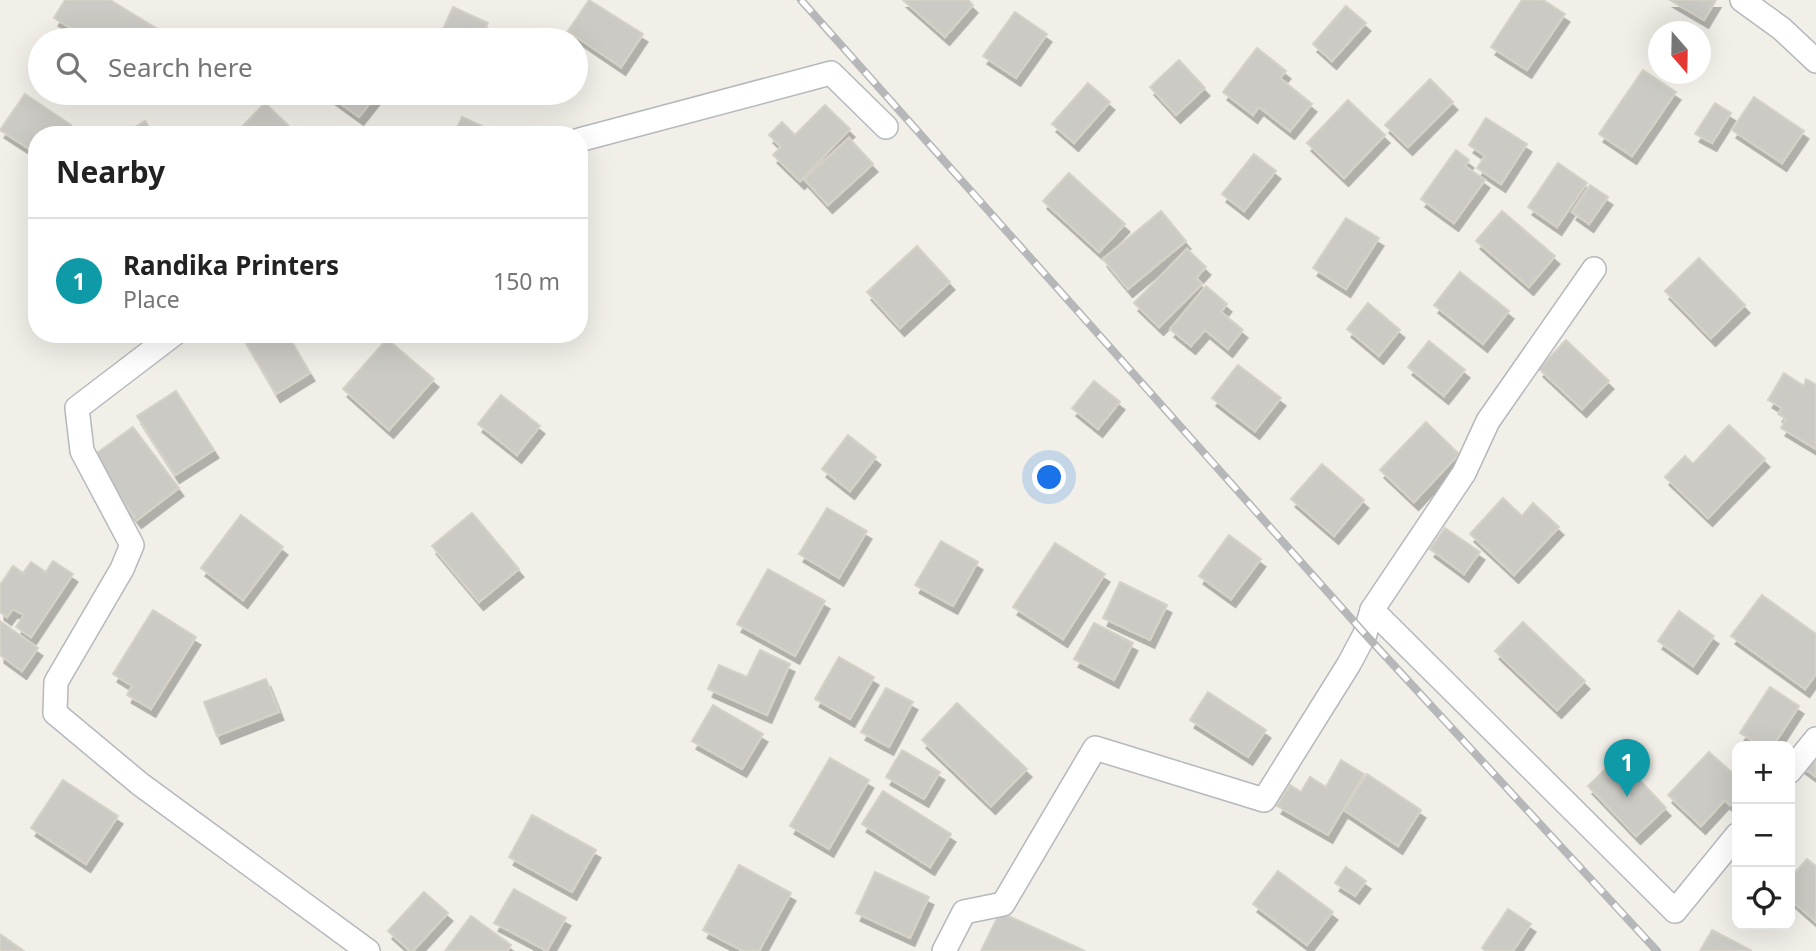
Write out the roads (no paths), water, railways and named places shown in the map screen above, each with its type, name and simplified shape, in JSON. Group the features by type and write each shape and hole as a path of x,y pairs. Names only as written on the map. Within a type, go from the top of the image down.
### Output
{"street":[{"path":"1742,0 1782,29 1816,61"},
{"path":"588,138 831,73 886,127"},
{"path":"944,951 964,912 1003,904 1095,748 1264,800 1349,664 1365,634 1372,610 1464,473 1488,421 1594,269"},
{"path":"162,343 77,408 82,451 132,545 122,569 57,682 55,713 140,784 368,951"},
{"path":"1372,610 1675,911 1732,841"},
{"path":"1795,765 1816,739"}],"railway":[{"path":"801,0 1365,634 1657,951"}],"place":[{"name":"Randika Printers","path":"1627,797"}]}
